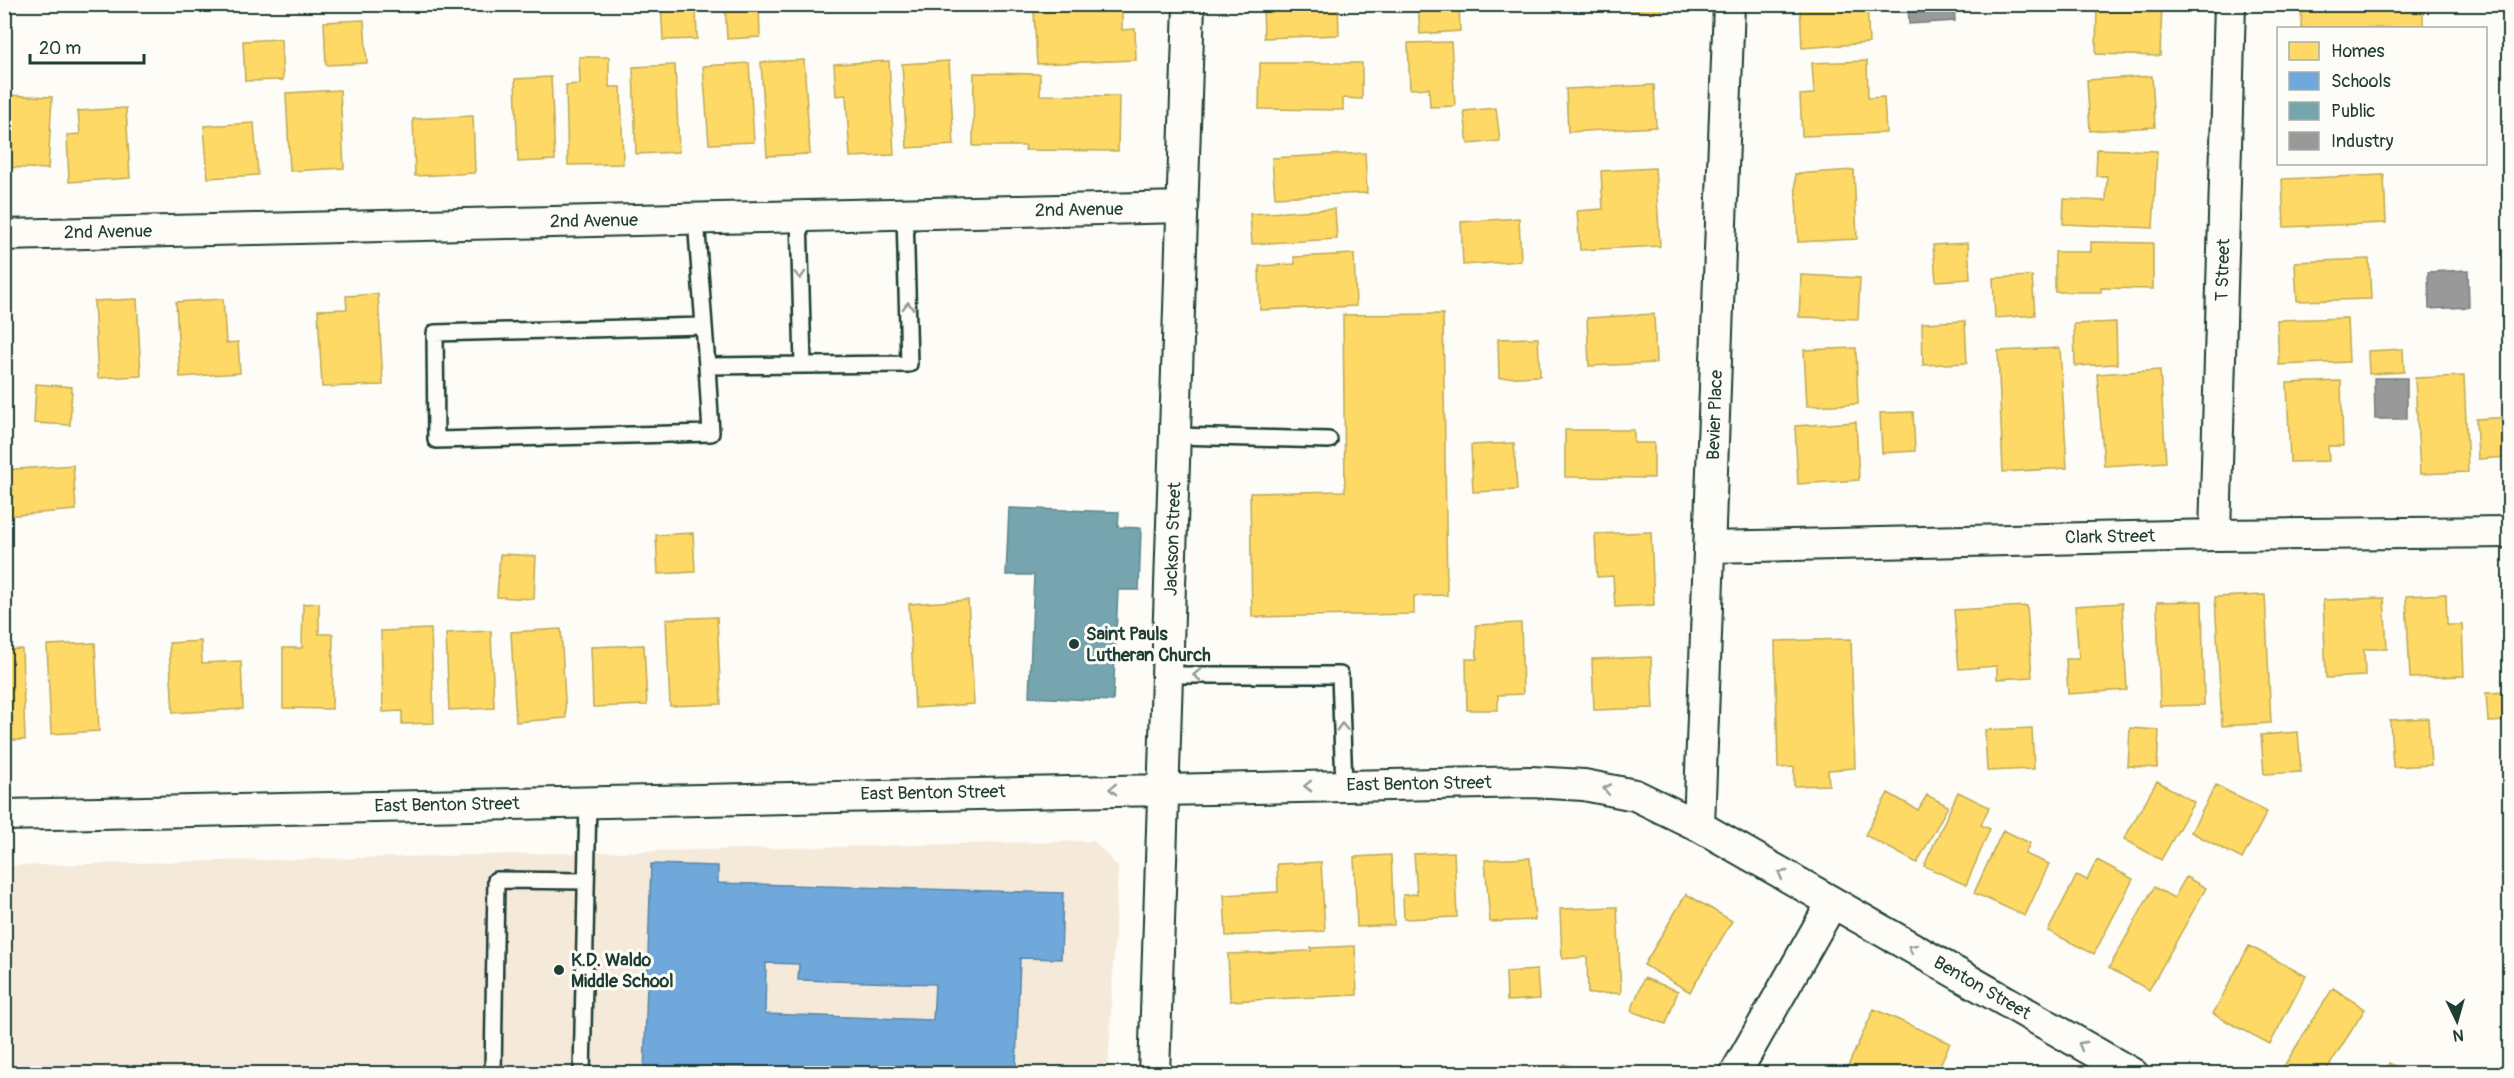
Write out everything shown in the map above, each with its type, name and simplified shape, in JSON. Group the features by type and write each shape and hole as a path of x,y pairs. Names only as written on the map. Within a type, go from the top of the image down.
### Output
{"street":[{"name":"Jackson Street","path":"1154,1074 1189,4"},
{"name":"Bevier Place","path":"1699,826 1711,547 1729,4"},
{"name":"T Street","path":"2215,535 2230,4"},
{"name":"2nd Avenue","path":"4,235 1182,207"},
{"name":"Clark Street","path":"1711,547 2215,535 2510,532"},
{"name":"East Benton Street","path":"4,815 1165,788 1531,782 1584,785 1635,795 1699,826 1832,903"},
{"path":"1735,1074 1832,903"},
{"name":"Benton Street","path":"1832,903 2133,1074"}],"lane":[{"path":"707,366 909,364 905,214"},
{"path":"799,216 803,365"},
{"path":"696,219 707,366 711,433 436,440 435,333 704,326"},
{"path":"1176,436 1329,440"},
{"path":"1168,675 1340,675 1344,785"},
{"path":"582,1074 588,801"},
{"path":"493,1074 496,880 586,881"}],"shaded area":[{"name":"K.D. Waldo Middle School","path":"1094,841 1118,867 1108,1073 5,1073 4,866"}],"building: Homes":[{"path":"661,4 696,4 697,39 663,40"},
{"path":"725,4 759,4 760,37 727,39"},
{"path":"1263,4 1338,4 1339,35 1264,38"},
{"path":"1418,4 1459,4 1460,31 1420,34"},
{"path":"1475,4 1522,4 1523,8 1476,11"},
{"path":"1574,4 1662,4 1662,12 1574,8"},
{"path":"1800,4 1867,4 1869,43 1802,48"},
{"path":"2097,4 2162,4 2160,56 2096,54"},
{"path":"2302,4 2423,4 2423,27 2301,27"},
{"path":"1122,8 1122,30 1135,29 1136,60 1037,64 1034,12"},
{"path":"364,20 367,63 326,65 324,22"},
{"path":"281,39 283,80 245,81 243,41"},
{"path":"1451,42 1455,106 1430,107 1429,88 1410,89 1408,43"},
{"path":"579,57 609,57 609,87 621,87 623,164 568,165 566,85 580,84"},
{"path":"804,60 810,154 767,156 761,62"},
{"path":"889,61 894,155 850,157 846,95 836,96 834,64"},
{"path":"949,61 954,145 907,148 902,64"},
{"path":"1867,61 1868,98 1884,97 1886,133 1802,136 1800,95 1814,94 1812,63"},
{"path":"749,63 754,142 709,144 703,66"},
{"path":"1260,63 1362,63 1362,99 1343,98 1343,110 1259,109"},
{"path":"675,65 679,152 636,154 633,67"},
{"path":"974,73 1040,74 1040,95 1119,96 1118,151 1025,150 1026,146 973,146"},
{"path":"2152,76 2155,127 2090,131 2087,80"},
{"path":"551,77 555,160 518,162 515,79"},
{"path":"1654,85 1656,127 1568,132 1566,89"},
{"path":"340,90 344,168 290,171 286,93"},
{"path":"5,95 52,97 48,169 4,167"},
{"path":"126,108 130,178 69,182 67,135 80,134 78,111"},
{"path":"1496,108 1500,141 1468,144 1464,111"},
{"path":"473,116 475,173 415,176 413,119"},
{"path":"254,123 258,175 208,178 204,126"},
{"path":"2097,149 2157,151 2153,228 2063,224 2064,199 2106,201 2107,176 2096,176"},
{"path":"1365,153 1367,193 1275,197 1272,158"},
{"path":"1655,168 1660,246 1580,250 1577,211 1603,209 1601,171"},
{"path":"1854,170 1857,239 1798,242 1795,174"},
{"path":"2384,175 2386,223 2284,227 2282,179"},
{"path":"1335,209 1337,239 1252,244 1250,214"},
{"path":"1519,218 1521,261 1463,265 1461,222"},
{"path":"2091,242 2153,243 2153,289 2101,288 2101,292 2055,292 2055,252 2091,252"},
{"path":"1968,243 1970,279 1936,281 1933,245"},
{"path":"1354,254 1356,306 1260,310 1259,266 1295,264 1294,257"},
{"path":"2369,259 2371,299 2297,301 2295,262"},
{"path":"1801,275 1860,278 1858,319 1799,317"},
{"path":"2032,276 2035,315 1995,318 1993,278"},
{"path":"378,294 383,385 322,387 318,310 347,309 346,296"},
{"path":"137,299 141,376 98,378 94,301"},
{"path":"223,299 226,343 238,342 240,373 180,377 176,302"},
{"path":"1443,314 1447,595 1414,596 1414,614 1252,617 1250,493 1345,491 1343,315"},
{"path":"1654,314 1656,363 1589,366 1587,318"},
{"path":"2347,318 2349,362 2279,365 2277,320"},
{"path":"1965,321 1967,363 1923,365 1922,323"},
{"path":"2116,322 2117,364 2075,366 2074,324"},
{"path":"1538,338 1540,376 1499,378 1498,339"},
{"path":"1856,348 1858,404 1807,406 1804,350"},
{"path":"2060,348 2067,468 2003,472 1998,351"},
{"path":"2403,349 2404,372 2369,374 2368,351"},
{"path":"2160,370 2166,462 2104,466 2097,374"},
{"path":"2464,376 2468,472 2420,474 2415,378"},
{"path":"2341,381 2343,446 2328,446 2329,461 2290,462 2287,383"},
{"path":"36,384 72,387 70,425 34,423"},
{"path":"1913,412 1915,451 1882,453 1880,413"},
{"path":"2510,417 2510,457 2478,459 2476,419"},
{"path":"1856,422 1859,480 1798,484 1795,426"},
{"path":"1565,430 1634,430 1634,443 1654,443 1654,478 1565,477"},
{"path":"1514,443 1517,490 1473,492 1471,445"},
{"path":"73,465 76,510 4,516 4,470"},
{"path":"1651,532 1654,605 1615,607 1613,576 1597,577 1595,534"},
{"path":"693,533 695,572 658,574 656,535"},
{"path":"500,554 536,556 534,599 497,597"},
{"path":"2446,594 2447,625 2462,625 2464,676 2410,678 2406,596"},
{"path":"2265,595 2271,723 2222,726 2215,597"},
{"path":"2384,598 2387,649 2364,649 2365,676 2326,678 2323,600"},
{"path":"968,600 974,704 915,708 909,604"},
{"path":"2202,601 2204,705 2160,706 2157,602"},
{"path":"319,603 319,634 333,634 332,709 283,708 283,648 302,648 303,604"},
{"path":"2122,603 2127,690 2068,694 2066,659 2079,659 2075,606"},
{"path":"2027,606 2032,677 1997,679 1997,666 1959,669 1954,610"},
{"path":"717,617 721,704 670,706 666,619"},
{"path":"1521,623 1523,694 1498,695 1498,710 1467,710 1466,659 1477,659 1476,625"},
{"path":"431,629 434,723 402,724 402,711 383,712 381,631"},
{"path":"561,629 566,718 516,722 511,632"},
{"path":"491,631 494,708 449,710 446,633"},
{"path":"1851,639 1855,768 1828,770 1829,785 1794,786 1794,767 1778,768 1775,641"},
{"path":"201,641 202,663 241,661 243,709 173,713 169,643"},
{"path":"95,643 99,731 51,734 47,645"},
{"path":"644,645 647,705 593,707 591,647"},
{"path":"22,649 25,740 4,740 4,650"},
{"path":"1651,657 1653,708 1594,710 1592,659"},
{"path":"2510,692 2510,721 2488,722 2486,693"},
{"path":"2428,718 2431,765 2393,767 2390,720"},
{"path":"2032,728 2034,769 1987,771 1985,730"},
{"path":"2130,728 2159,730 2157,768 2128,766"},
{"path":"2298,732 2301,772 2264,774 2261,735"},
{"path":"2157,781 2194,802 2161,860 2124,839"},
{"path":"2216,785 2267,812 2242,859 2191,832"},
{"path":"1958,792 1989,807 1981,825 1990,829 1966,885 1924,866"},
{"path":"1888,793 1918,810 1927,795 1948,806 1917,863 1865,835"},
{"path":"2003,830 2030,843 2025,854 2049,864 2025,916 1974,893"},
{"path":"1454,852 1457,917 1404,919 1403,895 1417,894 1414,854"},
{"path":"1391,855 1394,925 1357,927 1354,857"},
{"path":"1530,858 1535,920 1490,922 1485,860"},
{"path":"2097,860 2133,879 2094,954 2048,931 2077,875 2087,880"},
{"path":"1321,862 1325,931 1226,936 1224,895 1278,892 1277,864"},
{"path":"2186,877 2206,888 2149,990 2109,968 2154,887 2174,898"},
{"path":"1686,894 1732,921 1690,992 1644,965"},
{"path":"1617,907 1621,993 1588,994 1587,957 1562,959 1560,909"},
{"path":"1355,946 1357,995 1230,1001 1228,954 1311,951 1311,948"},
{"path":"2249,946 2306,976 2270,1044 2213,1014"},
{"path":"1537,970 1539,999 1507,1001 1506,972"},
{"path":"1644,978 1678,991 1666,1024 1631,1011"},
{"path":"2333,988 2365,1009 2324,1074 2279,1074"},
{"path":"1874,1009 1950,1043 1936,1074 1865,1074 1848,1066"},
{"path":"2389,1063 2409,1074 2384,1074"},
{"path":"1564,1064 1590,1074 1560,1074"}],"building: Schools":[{"path":"651,864 718,866 718,883 1063,893 1061,959 1020,958 1016,1066 1029,1074 644,1074","holes":["766,963 799,964 798,980 935,984 933,1020 765,1014"]}],"building: Public":[{"name":"Saint Pauls Lutheran Church","path":"1009,508 1119,512 1118,527 1141,528 1139,590 1118,590 1113,701 1029,697 1034,575 1006,575"}],"building: Industry":[{"path":"1908,4 1954,4 1955,21 1909,24"},
{"path":"2468,270 2469,307 2429,309 2428,272"},
{"path":"2374,378 2407,378 2407,419 2375,419"}],"place":[{"name":"Saint Pauls Lutheran Church","path":"1074,644"},
{"name":"K.D. Waldo Middle School","path":"559,970"}]}
